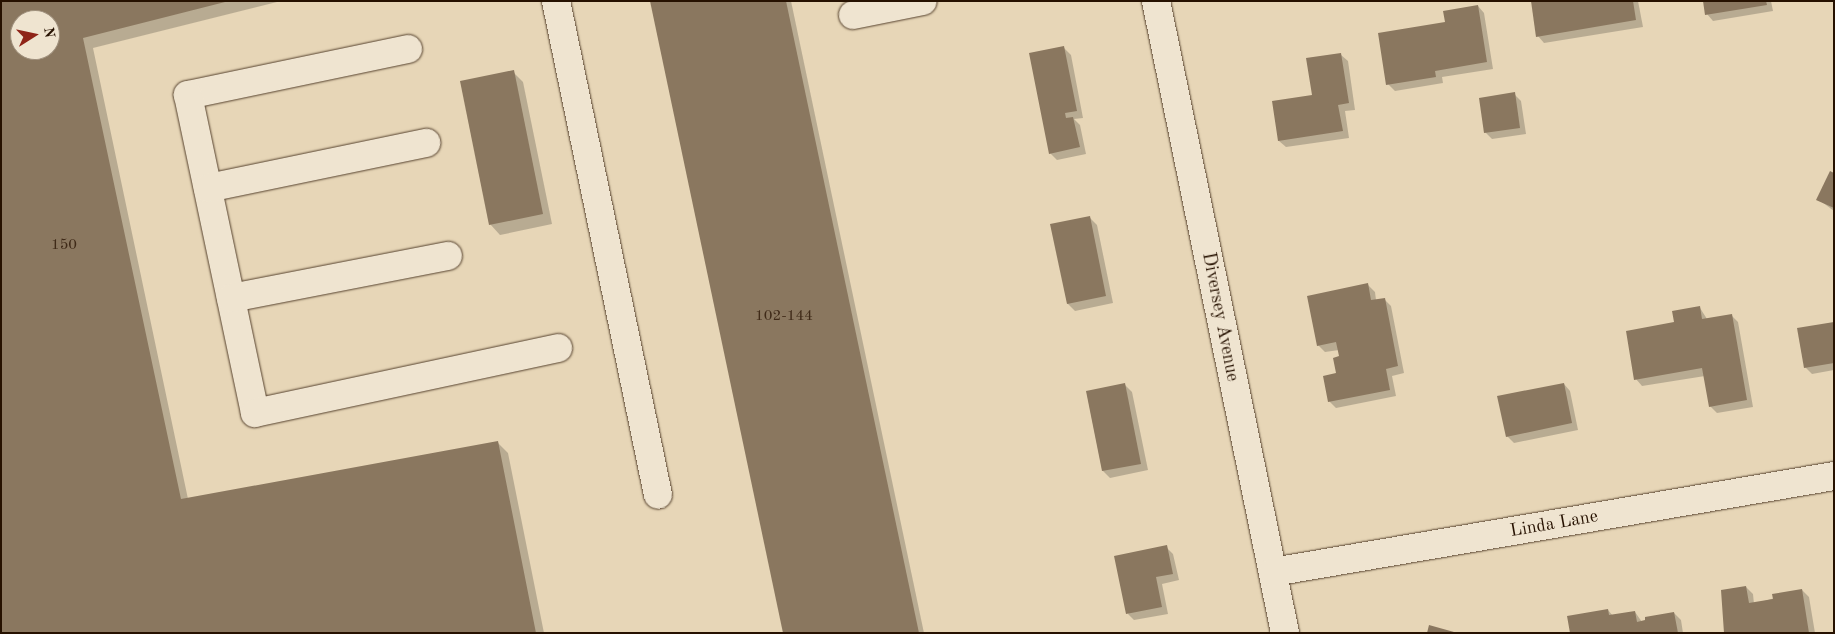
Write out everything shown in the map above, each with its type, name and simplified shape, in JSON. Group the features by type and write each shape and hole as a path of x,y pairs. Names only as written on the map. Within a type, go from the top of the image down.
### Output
{"street":[{"path":"556,1 658,495"},
{"path":"853,15 924,1"},
{"name":"Diversey Avenue","path":"1156,1 1285,633"},
{"path":"408,49 188,95 256,413 558,348"},
{"path":"208,188 426,144"},
{"path":"231,298 448,256"},
{"name":"Linda Lane","path":"1273,572 1834,476"}],"building":[{"path":"1,1 229,1 83,38 181,499 498,441 536,633 1,633"},
{"path":"650,1 786,1 919,633 783,633"},
{"path":"1531,1 1633,1 1636,20 1536,37"},
{"path":"1703,1 1766,1 1767,5 1705,15"},
{"path":"1478,5 1487,62 1435,71 1436,77 1386,85 1378,33 1445,22 1443,11"},
{"path":"1064,46 1077,111 1065,113 1066,118 1073,117 1080,147 1049,154 1029,53"},
{"path":"1341,53 1349,103 1338,105 1343,131 1278,141 1272,101 1312,95 1306,58"},
{"path":"514,70 543,214 489,225 460,81"},
{"path":"1515,92 1520,128 1484,133 1479,98"},
{"path":"1830,171 1834,173 1834,208 1816,200"},
{"path":"1090,216 1106,296 1067,304 1050,224"},
{"path":"1368,283 1371,300 1385,298 1398,366 1386,369 1390,390 1328,402 1323,376 1336,373 1333,358 1339,356 1336,342 1317,346 1307,296"},
{"path":"1700,306 1702,319 1732,314 1747,400 1709,407 1702,368 1634,380 1626,331 1674,322 1672,311"},
{"path":"1834,322 1834,363 1804,368 1797,328"},
{"path":"1125,383 1141,464 1102,471 1086,391"},
{"path":"1564,383 1572,423 1506,437 1497,396"},
{"path":"1167,545 1173,574 1156,577 1162,607 1126,614 1114,556"},
{"path":"1746,586 1749,603 1773,599 1772,594 1802,589 1809,633 1724,633 1721,590"},
{"path":"1608,609 1609,615 1635,611 1637,622 1645,620 1645,617 1674,612 1678,633 1570,633 1567,616"},
{"path":"1429,625 1454,632 1454,633 1427,633"}]}
